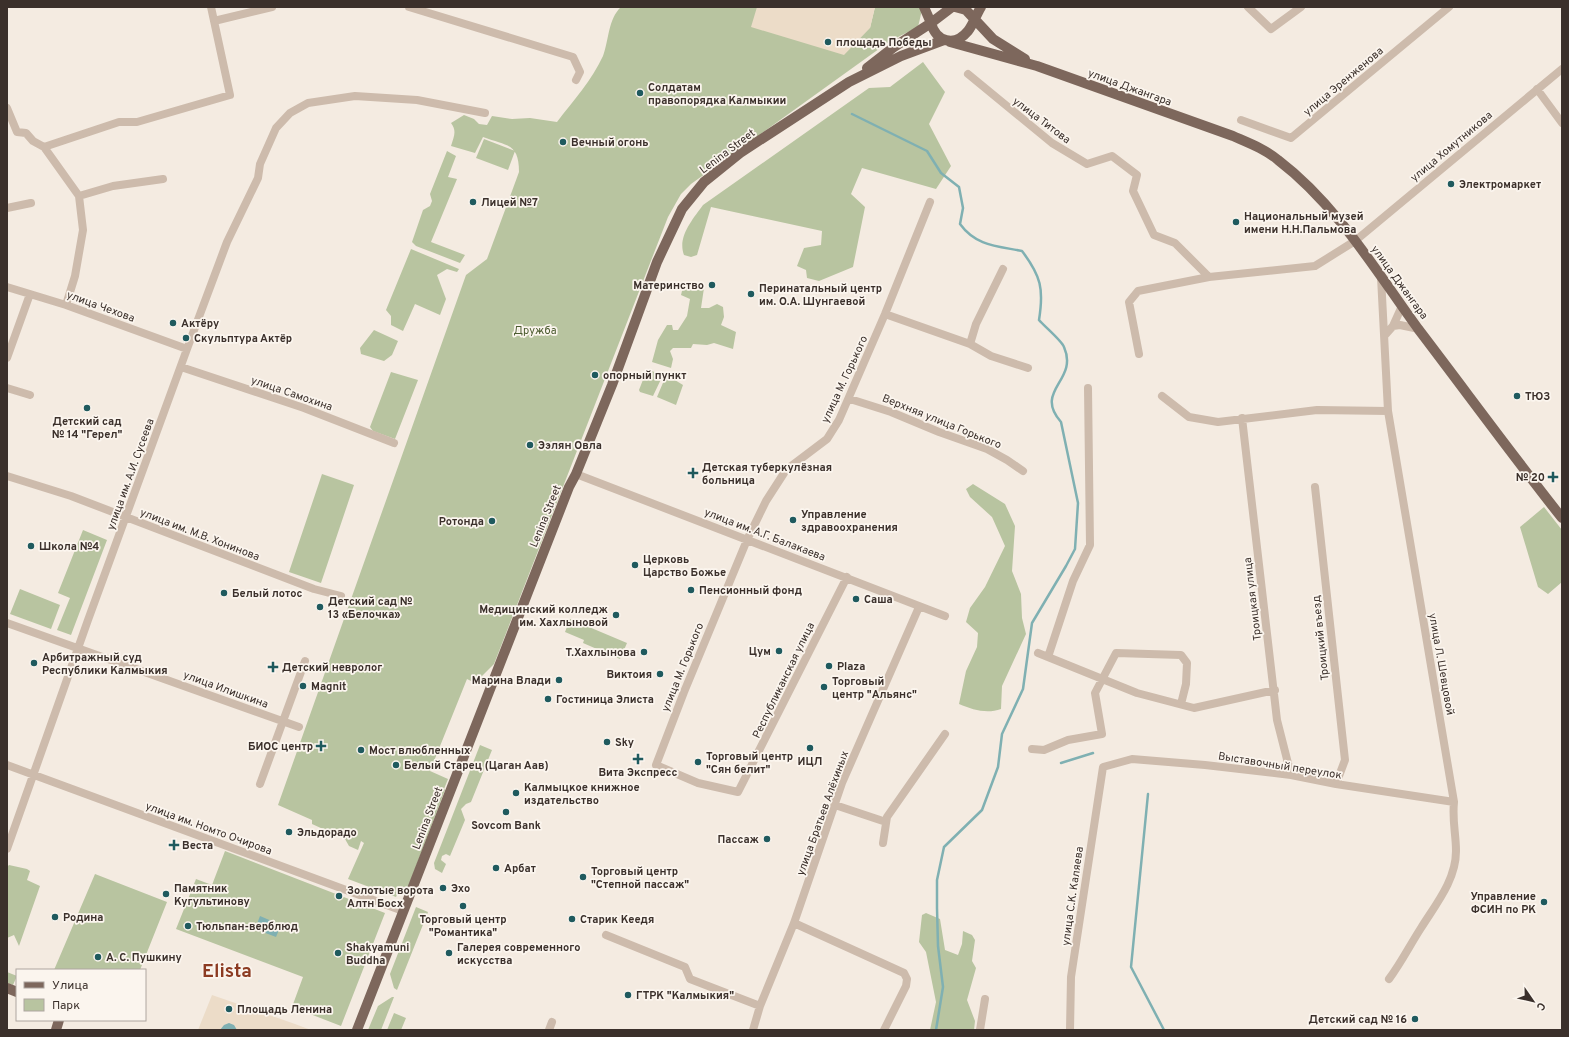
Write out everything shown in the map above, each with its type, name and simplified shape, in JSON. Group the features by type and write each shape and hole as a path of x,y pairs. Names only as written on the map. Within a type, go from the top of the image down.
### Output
{"main road":[{"path":"924,7 935,34 947,41"},
{"name":"Lenina Street","path":"357,1030 569,487 576,474 612,385 657,262 682,209 704,182 740,153 849,82 894,47 931,23 952,7"},
{"name":"улица Джангара","path":"955,7 966,10 993,39 1037,66"},
{"path":"974,19 981,7"},
{"name":"Lenina Street","path":"849,82 901,56 947,41 958,40 968,31 974,19"},
{"name":"улица Джангара","path":"947,41 1037,66 1233,136 1256,146 1277,159 1299,178 1355,241 1419,329 1562,518"}],"street":[{"path":"44,147 119,122 137,122 230,95 211,7"},
{"path":"214,21 272,7"},
{"path":"409,7 574,57 580,72 576,80"},
{"path":"1248,7 1271,29 1301,7"},
{"name":"улица Эренженова","path":"1241,120 1291,138 1449,7"},
{"name":"улица Хомутникова","path":"1355,241 1562,69"},
{"name":"улица Титова","path":"968,74 1052,143 1087,164 1112,156 1137,175 1133,191 1154,235 1175,243 1208,278"},
{"path":"1537,89 1562,123"},
{"name":"улица им. А.И. Сусеева","path":"7,849 187,349 227,242 258,178 260,164 272,136 285,118 301,106 318,100 369,96 417,100 484,113"},
{"path":"7,108 17,132 26,133 34,141 44,147 79,196 83,230 75,276 66,305"},
{"path":"79,196 113,186 162,179"},
{"name":"улица М. Горького","path":"738,792 698,783 656,765 679,703 747,540 766,501 786,470 827,440 850,399 930,202"},
{"path":"7,208 32,203"},
{"path":"1139,354 1129,302 1138,291 1208,278 1316,266 1355,241"},
{"path":"970,344 976,324 1003,269"},
{"name":"улица Л. Шевцовой","path":"1381,277 1388,411 1454,802 1452,817 1456,851 1451,877 1402,962 1389,979"},
{"name":"улица Чехова","path":"7,287 66,305 187,349"},
{"path":"7,358 30,294"},
{"path":"1385,335 1393,326 1402,306"},
{"path":"885,314 970,344 991,356 1028,368"},
{"path":"1393,326 1419,329"},
{"name":"улица Самохина","path":"181,367 304,408 394,443"},
{"path":"7,388 30,395"},
{"path":"1048,657 1073,581 1090,545 1088,388"},
{"path":"1162,396 1189,416 1218,422 1317,410 1388,411"},
{"name":"Верхняя улица Горького","path":"850,399 891,412 939,432 987,449 1008,460 1022,471"},
{"name":"Троицкая улица","path":"1242,418 1275,690 1277,720 1291,775"},
{"name":"улица им. А.Г. Балакаева","path":"576,474 847,577 919,607 945,616"},
{"name":"улица им. М.В. Хонинова","path":"7,476 71,496 314,589 341,596"},
{"name":"Троицкий въезд","path":"1315,487 1345,760 1336,784"},
{"name":"Республиканская улица","path":"738,792 847,577"},
{"name":"улица Братьев Алёхиных","path":"753,1030 760,1006 794,923 842,784 919,607"},
{"name":"улица Илишкина","path":"7,623 78,649 171,680 299,727"},
{"path":"1038,653 1137,693 1194,708 1275,690"},
{"path":"1032,748 1044,750 1068,740 1102,734 1095,693 1101,678 1116,653 1181,655 1187,663 1186,684 1181,704"},
{"path":"260,784 305,661"},
{"path":"883,843 887,817 945,734"},
{"name":"Выставочный переулок","path":"1103,767 1132,759 1205,765 1291,775 1336,784 1454,802"},
{"name":"улица им. Номто Очирова","path":"7,765 403,911"},
{"name":"улица С.К. Каляева","path":"1070,1030 1071,976 1103,767"},
{"path":"835,805 886,822"},
{"path":"794,923 904,973 907,979 906,986 884,1030"},
{"path":"606,935 685,967 690,979 760,1006"},
{"path":"980,1030 985,999"}],"green space":[{"name":"Дружба","path":"621,7 757,7 870,28 875,7 920,7 922,10 918,27 890,41 691,184 681,194 668,217 494,664 475,683 467,679 430,771 448,779 444,789 445,790 407,890 403,893 398,893 396,897 348,879 364,843 361,841 358,850 349,846 345,839 312,824 312,820 278,805 466,275 487,259 519,172 517,156 510,147 505,144 483,137 475,153 451,146 454,131 451,123 464,115 474,119 479,124 487,125 492,116 512,119 530,118 557,122 599,65 605,50 611,24"},
{"path":"923,62 945,92 929,124 951,166 936,189 862,168 851,194 865,207 853,267 819,281 807,278 806,270 797,266 804,248 821,245 822,231 711,207 697,255 691,257 684,255 682,248 684,235 687,228 703,205 869,88 890,87"},
{"path":"484,139 515,151 508,170 476,158"},
{"path":"447,151 456,156 448,177 457,179 431,242 465,255 460,263 416,246 412,242 423,210 430,206 432,201 430,194"},
{"path":"411,249 459,269 457,272 447,269 437,275 446,299 440,315 415,304 403,331 391,325 391,316 386,310"},
{"path":"689,285 704,288 701,308 709,308 717,304 723,307 724,317 721,325 736,332 733,349 714,343 707,345 693,344 691,348 673,348 670,351 673,359 671,368 652,362 658,340 667,325 672,325 673,330 678,330 687,316 690,299 681,295 683,287"},
{"path":"374,330 398,341 392,355 384,361 361,354 360,348"},
{"path":"649,370 663,375 653,396 640,392 639,390 646,372"},
{"path":"391,372 418,380 395,439 373,431 370,427"},
{"path":"670,377 683,385 676,405 657,397 665,378"},
{"path":"322,474 354,485 321,583 289,572"},
{"path":"973,484 1005,504 1015,526 1012,571 1021,594 1022,618 1026,634 1002,686 1001,709 990,711 975,710 959,704 966,671 977,647 978,633 966,622 970,608 985,587 1005,546 992,517 970,497 966,489"},
{"path":"1544,507 1562,530 1562,582 1548,594 1538,587 1520,527"},
{"path":"83,530 107,540 71,635 57,630 70,598 58,593"},
{"path":"20,589 60,605 51,629 10,614"},
{"path":"570,619 627,643 620,659 583,643 584,640 565,632"},
{"path":"480,745 492,750 471,802 466,804 461,809 465,820 450,856 446,854 442,856 441,860 446,864 442,873 435,869 434,863"},
{"path":"225,851 385,913 341,1026 292,1007 303,977 176,929 196,879 212,885"},
{"path":"9,865 30,871 27,880 40,886 19,946 14,935 7,938 7,867"},
{"path":"95,874 167,902 140,969 54,969"},
{"path":"416,907 428,912 397,990 394,988 390,974"},
{"path":"926,913 940,919 945,950 958,955 962,944 963,931 972,935 975,940 972,961 976,968 967,1000 975,1021 974,1030 930,1030 936,1002 926,952 919,942 922,915"},
{"path":"7,972 16,976 13,985 7,983"},
{"path":"394,997 381,1030 368,1030 378,1006"},
{"path":"394,1013 406,1018 401,1030 387,1030"}],"shaded area":[{"name":"площадь Победы","path":"757,7 875,7 870,28 844,55 751,27"},
{"name":"Площадь Ленина","path":"212,995 295,1024 311,1030 198,1030"}],"water":[{"path":"260,916 281,925 276,937 255,929"},
{"path":"229,1023 234,1025 237,1030 220,1030 224,1025"}],"waterway":[{"path":"852,114 927,151 941,173 959,187 963,208 960,224 973,237 988,244 1022,251 1033,268 1040,283 1041,300 1039,320 1063,344 1067,359 1066,369 1054,393 1052,402 1054,411 1061,422 1078,503 1075,549 1032,623 1023,689 1002,734 998,767 982,810 944,847 937,880 938,946 943,987 936,1030"},
{"path":"1061,763 1093,753"},
{"path":"1148,794 1131,967 1164,1030"}],"place":[{"name":"площадь Победы","path":"828,42"},
{"name":"Солдатам правопорядка Калмыкии","path":"640,93"},
{"name":"Вечный огонь","path":"563,142"},
{"name":"Электромаркет","path":"1451,184"},
{"name":"Лицей №7","path":"473,202"},
{"name":"Национальный музей имени Н.Н.Пальмова","path":"1236,222"},
{"name":"Материнство","path":"712,285"},
{"name":"Перинатальный центр им. О.А. Шунгаевой","path":"751,294"},
{"name":"Актёру","path":"173,323"},
{"name":"Скульптура Актёр","path":"186,338"},
{"name":"опорный пункт","path":"595,375"},
{"name":"ТЮЗ","path":"1517,396"},
{"name":"Детский сад № 14 \"Герел\"","path":"87,408"},
{"name":"Ээлян Овла","path":"530,445"},
{"name":"Детская туберкулёзная больница","path":"693,473"},
{"name":"№ 20","path":"1553,477"},
{"name":"Управление здравоохранения","path":"793,520"},
{"name":"Ротонда","path":"492,521"},
{"name":"Школа №4","path":"31,546"},
{"name":"Церковь Царство Божье","path":"635,565"},
{"name":"Пенсионный фонд","path":"691,590"},
{"name":"Белый лотос","path":"224,593"},
{"name":"Саша","path":"856,599"},
{"name":"Детский сад № 13 «Белочка»","path":"320,607"},
{"name":"Медицинский колледж им. Хахлыновой","path":"616,615"},
{"name":"Цум","path":"779,651"},
{"name":"Т.Хахлынова","path":"644,652"},
{"name":"Арбитражный суд Республики Калмыкия","path":"34,663"},
{"name":"Plaza","path":"829,666"},
{"name":"Детский невролог","path":"273,667"},
{"name":"Виктоия","path":"660,674"},
{"name":"Марина Влади","path":"559,680"},
{"name":"Magnit","path":"303,686"},
{"name":"Торговый центр \"Альянс\"","path":"824,687"},
{"name":"Гостиница Элиста","path":"548,699"},
{"name":"Sky","path":"607,742"},
{"name":"БИОС центр","path":"321,746"},
{"name":"ИЦЛ","path":"810,748"},
{"name":"Мост влюбленных","path":"361,750"},
{"name":"Вита Экспресс","path":"638,759"},
{"name":"Торговый центр \"Сян белит\"","path":"698,762"},
{"name":"Белый Старец (Цаган Аав)","path":"396,765"},
{"name":"Калмыцкое книжное издательство","path":"516,793"},
{"name":"Sovcom Bank","path":"506,812"},
{"name":"Эльдорадо","path":"289,832"},
{"name":"Пассаж","path":"767,839"},
{"name":"Веста","path":"174,845"},
{"name":"Арбат","path":"496,868"},
{"name":"Торговый центр \"Степной пассаж\"","path":"583,877"},
{"name":"Эхо","path":"443,888"},
{"name":"Памятник Кугультинову","path":"166,894"},
{"name":"Золотые ворота Алтн Босх","path":"339,896"},
{"name":"Управление ФСИН по РК","path":"1544,902"},
{"name":"Торговый центр \"Романтика\"","path":"463,906"},
{"name":"Родина","path":"55,917"},
{"name":"Старик Кеедя","path":"572,919"},
{"name":"Тюльпан-верблюд","path":"188,926"},
{"name":"Shakyamuni Buddha","path":"338,953"},
{"name":"Галерея современного искусства","path":"449,953"},
{"name":"А. С. Пушкину","path":"98,957"},
{"name":"ГТРК \"Калмыкия\"","path":"628,995"},
{"name":"Площадь Ленина","path":"229,1009"},
{"name":"Детский сад № 16","path":"1415,1019"}],"district":[{"name":"Elista","path":"227,970"}]}
